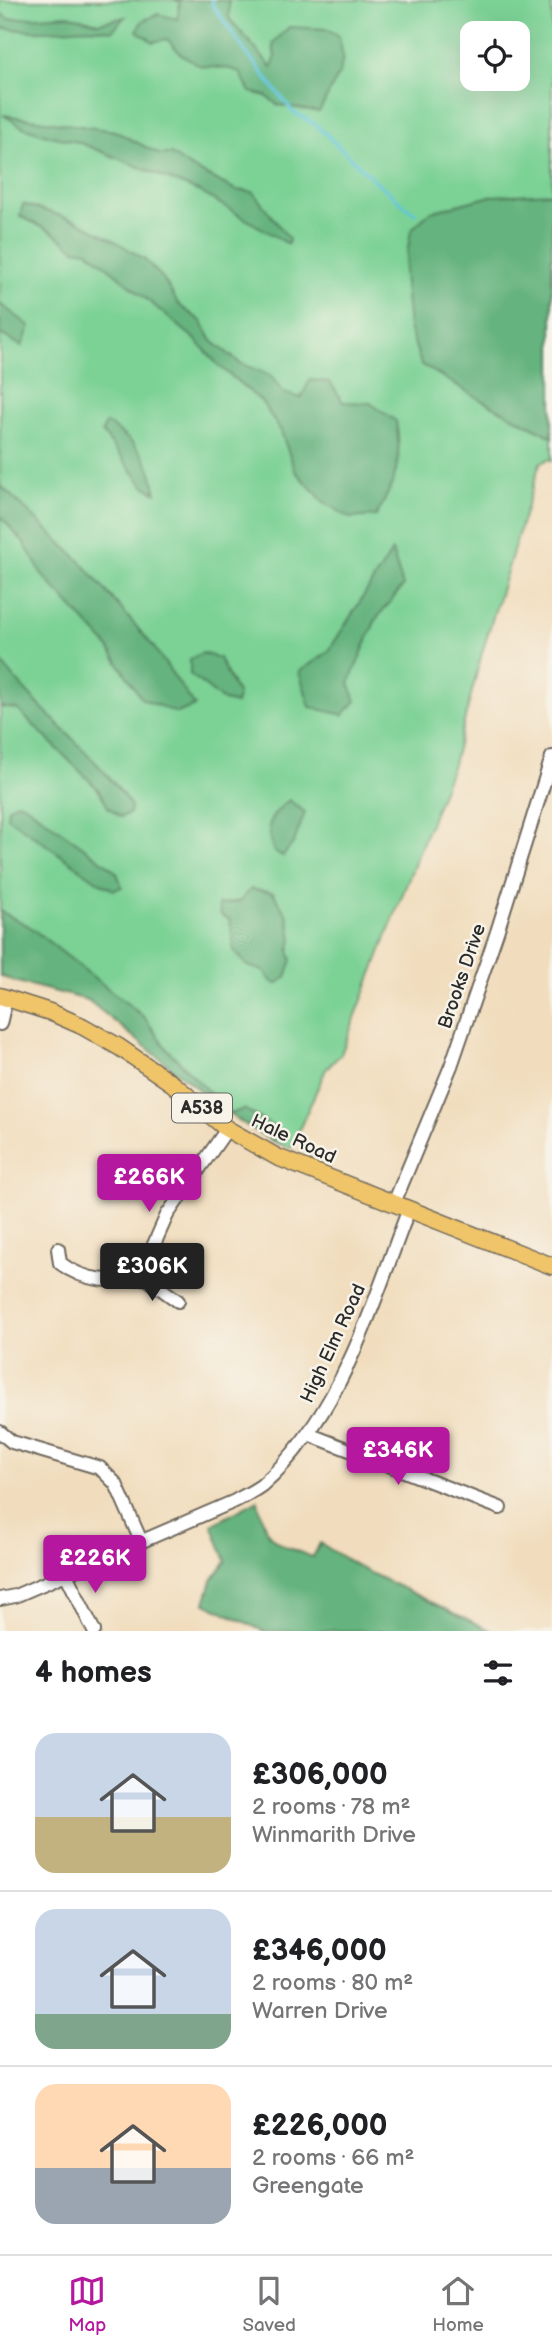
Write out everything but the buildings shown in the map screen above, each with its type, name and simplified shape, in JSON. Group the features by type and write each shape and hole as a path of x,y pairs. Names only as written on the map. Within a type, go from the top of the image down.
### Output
{"main road":[{"name":"Hale Road","path":"3,997 50,1012 120,1047 173,1084 227,1129 276,1157 552,1265"}],"street":[{"name":"Brooks Drive","path":"402,1206 497,932 552,757"},
{"path":"0,1024 3,997"},
{"path":"146,1278 152,1249 167,1215 227,1129"},
{"name":"High Elm Road","path":"0,1599 15,1596 235,1501 261,1486 308,1434 354,1351 402,1206"},
{"path":"58,1249 60,1263 68,1269 108,1281 146,1278 178,1301"},
{"path":"0,1432 12,1442 100,1468 116,1484 141,1541"},
{"path":"308,1434 500,1508"},
{"path":"66,1574 94,1631"}],"green space":[{"path":"0,0 552,0 552,461 549,459 540,463 482,653 453,764 341,1054 326,1069 291,1148 274,1142 230,1115 88,1000 0,976"},
{"path":"175,0 229,0 229,18 272,68 275,58 273,43 289,27 328,29 339,36 343,57 340,72 319,112 278,105 266,96 250,92 240,73 231,69 201,66 182,55 167,39 153,42 137,31 142,21 158,14 177,19 180,2"},
{"path":"0,13 9,19 68,15 99,23 125,17 112,31 85,28 34,31 0,28"},
{"path":"3,115 115,131 159,154 171,154 190,167 236,190 253,192 289,239 288,244 200,192 78,142 23,127"},
{"path":"552,193 552,437 481,400 421,364 409,327 404,273 411,230 430,212 491,196"},
{"path":"23,204 75,220 144,259 163,278 179,305 201,321 212,341 240,363 270,375 284,393 301,398 310,380 330,382 343,402 370,403 396,421 399,447 396,470 389,492 376,516 350,518 324,502 295,471 281,431 261,401 218,365 196,340 88,251 75,249 52,232 20,216"},
{"path":"0,304 30,326 22,346 0,334"},
{"path":"106,423 125,436 140,452 154,481 156,493 143,485 102,432"},
{"path":"0,485 83,564 153,646 195,706 177,713 142,699 106,644 43,576 24,543 0,516"},
{"path":"392,551 403,586 376,619 349,683 356,701 343,715 310,707 299,672 328,652"},
{"path":"202,653 219,658 238,695 236,704 224,701 190,674 190,659"},
{"path":"0,660 116,786 131,806 130,813 121,817 108,807 98,789 17,709 0,707"},
{"path":"289,800 305,812 294,842 283,856 274,852 269,828 272,817"},
{"path":"17,802 108,865 117,873 122,887 114,890 100,883 7,817 8,808"},
{"path":"251,889 273,893 288,917 292,939 289,951 292,960 286,977 277,984 272,982 264,971 248,966 234,951 230,920 221,915 218,905 240,901"},
{"path":"0,911 29,926 144,1017 167,1049 230,1114 244,1109 276,1128 274,1142 230,1115 88,1000 0,976"},
{"path":"258,1500 268,1533 281,1544 313,1557 320,1543 362,1569 492,1631 263,1631 205,1603 212,1580 226,1561 212,1525"}],"waterway":[{"path":"212,0 212,4 245,51 293,112 315,124 415,214"}]}
